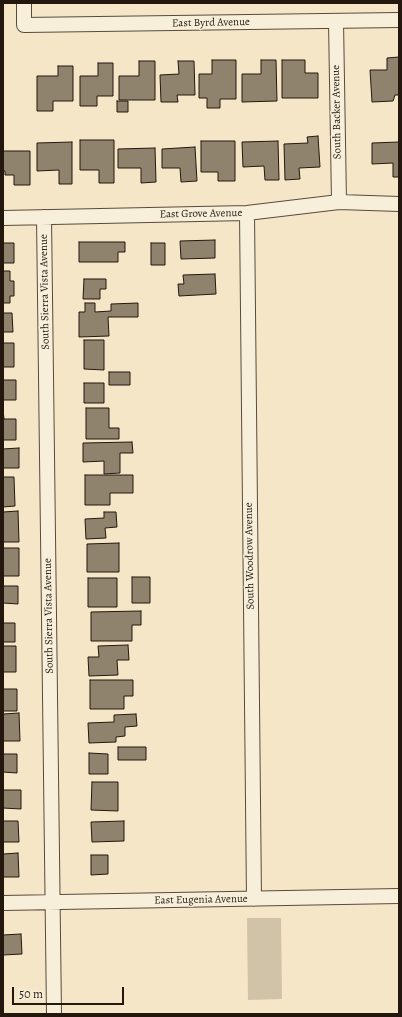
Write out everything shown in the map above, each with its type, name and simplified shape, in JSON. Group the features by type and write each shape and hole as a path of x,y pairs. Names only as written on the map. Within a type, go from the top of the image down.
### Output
{"street":[{"name":"East Byrd Avenue","path":"24,3 24,25 399,20"},
{"name":"South Backer Avenue","path":"336,21 339,202"},
{"name":"East Grove Avenue","path":"3,218 246,213 339,202 399,204"},
{"name":"South Woodrow Avenue","path":"246,213 254,899"},
{"name":"South Sierra Vista Avenue","path":"44,218 54,1014"},
{"name":"East Eugenia Avenue","path":"3,903 399,896"}],"shaded area":[{"path":"247,918 281,918 282,999 248,1000"}],"building":[{"path":"399,57 399,95 395,95 393,101 372,102 370,70 387,70 387,58"},
{"path":"212,60 236,60 236,99 220,99 220,108 207,108 207,98 199,98 199,74 212,74"},
{"path":"261,60 276,60 277,101 242,102 242,74 261,74"},
{"path":"282,60 305,60 305,73 318,73 318,98 282,98"},
{"path":"139,61 155,61 155,100 119,100 119,76 139,76"},
{"path":"178,61 194,61 195,95 177,95 178,102 161,102 160,75 179,74"},
{"path":"98,63 113,63 113,96 97,96 97,106 80,106 80,76 98,76"},
{"path":"58,66 73,66 73,101 53,101 53,111 37,111 37,76 58,76"},
{"path":"117,101 128,101 128,112 117,112"},
{"path":"318,136 320,167 299,168 300,179 285,180 284,144 308,143 307,137"},
{"path":"80,140 114,140 114,183 99,183 99,170 80,170"},
{"path":"201,141 235,141 235,181 218,181 218,172 201,172"},
{"path":"278,141 279,180 265,180 264,166 243,167 242,142"},
{"path":"72,142 72,184 59,184 59,170 37,171 37,143"},
{"path":"399,142 399,177 393,177 393,163 372,164 372,143"},
{"path":"195,147 197,181 181,182 180,168 162,168 162,149"},
{"path":"155,148 156,182 141,183 141,168 118,168 118,149"},
{"path":"3,151 30,151 30,185 14,185 14,175 5,175 5,171 3,171"},
{"path":"215,240 215,258 181,259 180,241"},
{"path":"79,242 125,242 125,252 118,252 118,262 79,262"},
{"path":"3,243 14,243 14,263 3,263"},
{"path":"151,243 165,243 165,265 151,265"},
{"path":"3,271 10,271 10,281 14,281 14,296 10,296 10,303 3,303"},
{"path":"215,274 216,294 179,296 178,284 184,284 183,275"},
{"path":"84,279 106,279 106,289 100,289 100,299 83,299"},
{"path":"85,303 95,303 95,312 111,311 111,304 138,303 138,317 108,317 109,336 79,337 79,312 85,312"},
{"path":"3,313 12,313 13,332 3,332"},
{"path":"84,340 104,340 104,370 84,369"},
{"path":"3,343 14,343 14,367 3,367"},
{"path":"109,372 130,372 130,385 109,385"},
{"path":"3,380 16,380 16,400 3,400"},
{"path":"84,383 104,383 104,403 84,403"},
{"path":"86,408 109,408 109,428 119,428 119,439 86,439"},
{"path":"3,410 4,419 16,419 16,440 3,440"},
{"path":"132,442 133,453 120,453 120,473 104,474 104,461 83,462 83,443"},
{"path":"19,448 19,468 3,468 3,449"},
{"path":"85,475 133,475 133,493 110,493 110,505 85,505"},
{"path":"3,477 14,477 15,506 3,507"},
{"path":"18,511 19,542 3,542 3,512"},
{"path":"104,512 116,512 117,527 105,528 106,538 86,539 85,519 104,518"},
{"path":"119,543 119,572 87,572 87,544"},
{"path":"3,548 19,548 19,576 3,576"},
{"path":"132,577 150,577 150,603 132,603"},
{"path":"88,578 117,578 117,607 88,607"},
{"path":"3,586 18,586 18,604 3,603"},
{"path":"141,611 141,625 132,625 132,641 91,641 91,612"},
{"path":"3,623 15,623 15,642 3,642"},
{"path":"128,645 129,660 117,660 118,675 89,676 88,657 99,657 98,646"},
{"path":"3,646 16,646 16,672 3,672"},
{"path":"90,680 133,680 133,696 124,696 124,709 90,709"},
{"path":"3,689 17,689 17,711 3,711"},
{"path":"19,713 20,741 3,741 3,714"},
{"path":"136,714 137,726 125,727 125,736 116,737 116,742 89,743 88,723 114,722 114,715"},
{"path":"118,747 146,747 146,760 118,760"},
{"path":"89,753 108,754 108,774 89,774"},
{"path":"3,754 17,754 17,773 3,772"},
{"path":"92,782 118,782 118,811 91,810"},
{"path":"3,790 21,790 21,809 3,808"},
{"path":"3,821 18,821 19,842 3,842"},
{"path":"124,821 124,841 92,842 91,822"},
{"path":"18,853 19,877 3,877 3,854"},
{"path":"91,855 108,855 108,874 91,875"},
{"path":"21,934 22,954 3,955 3,935"}]}
